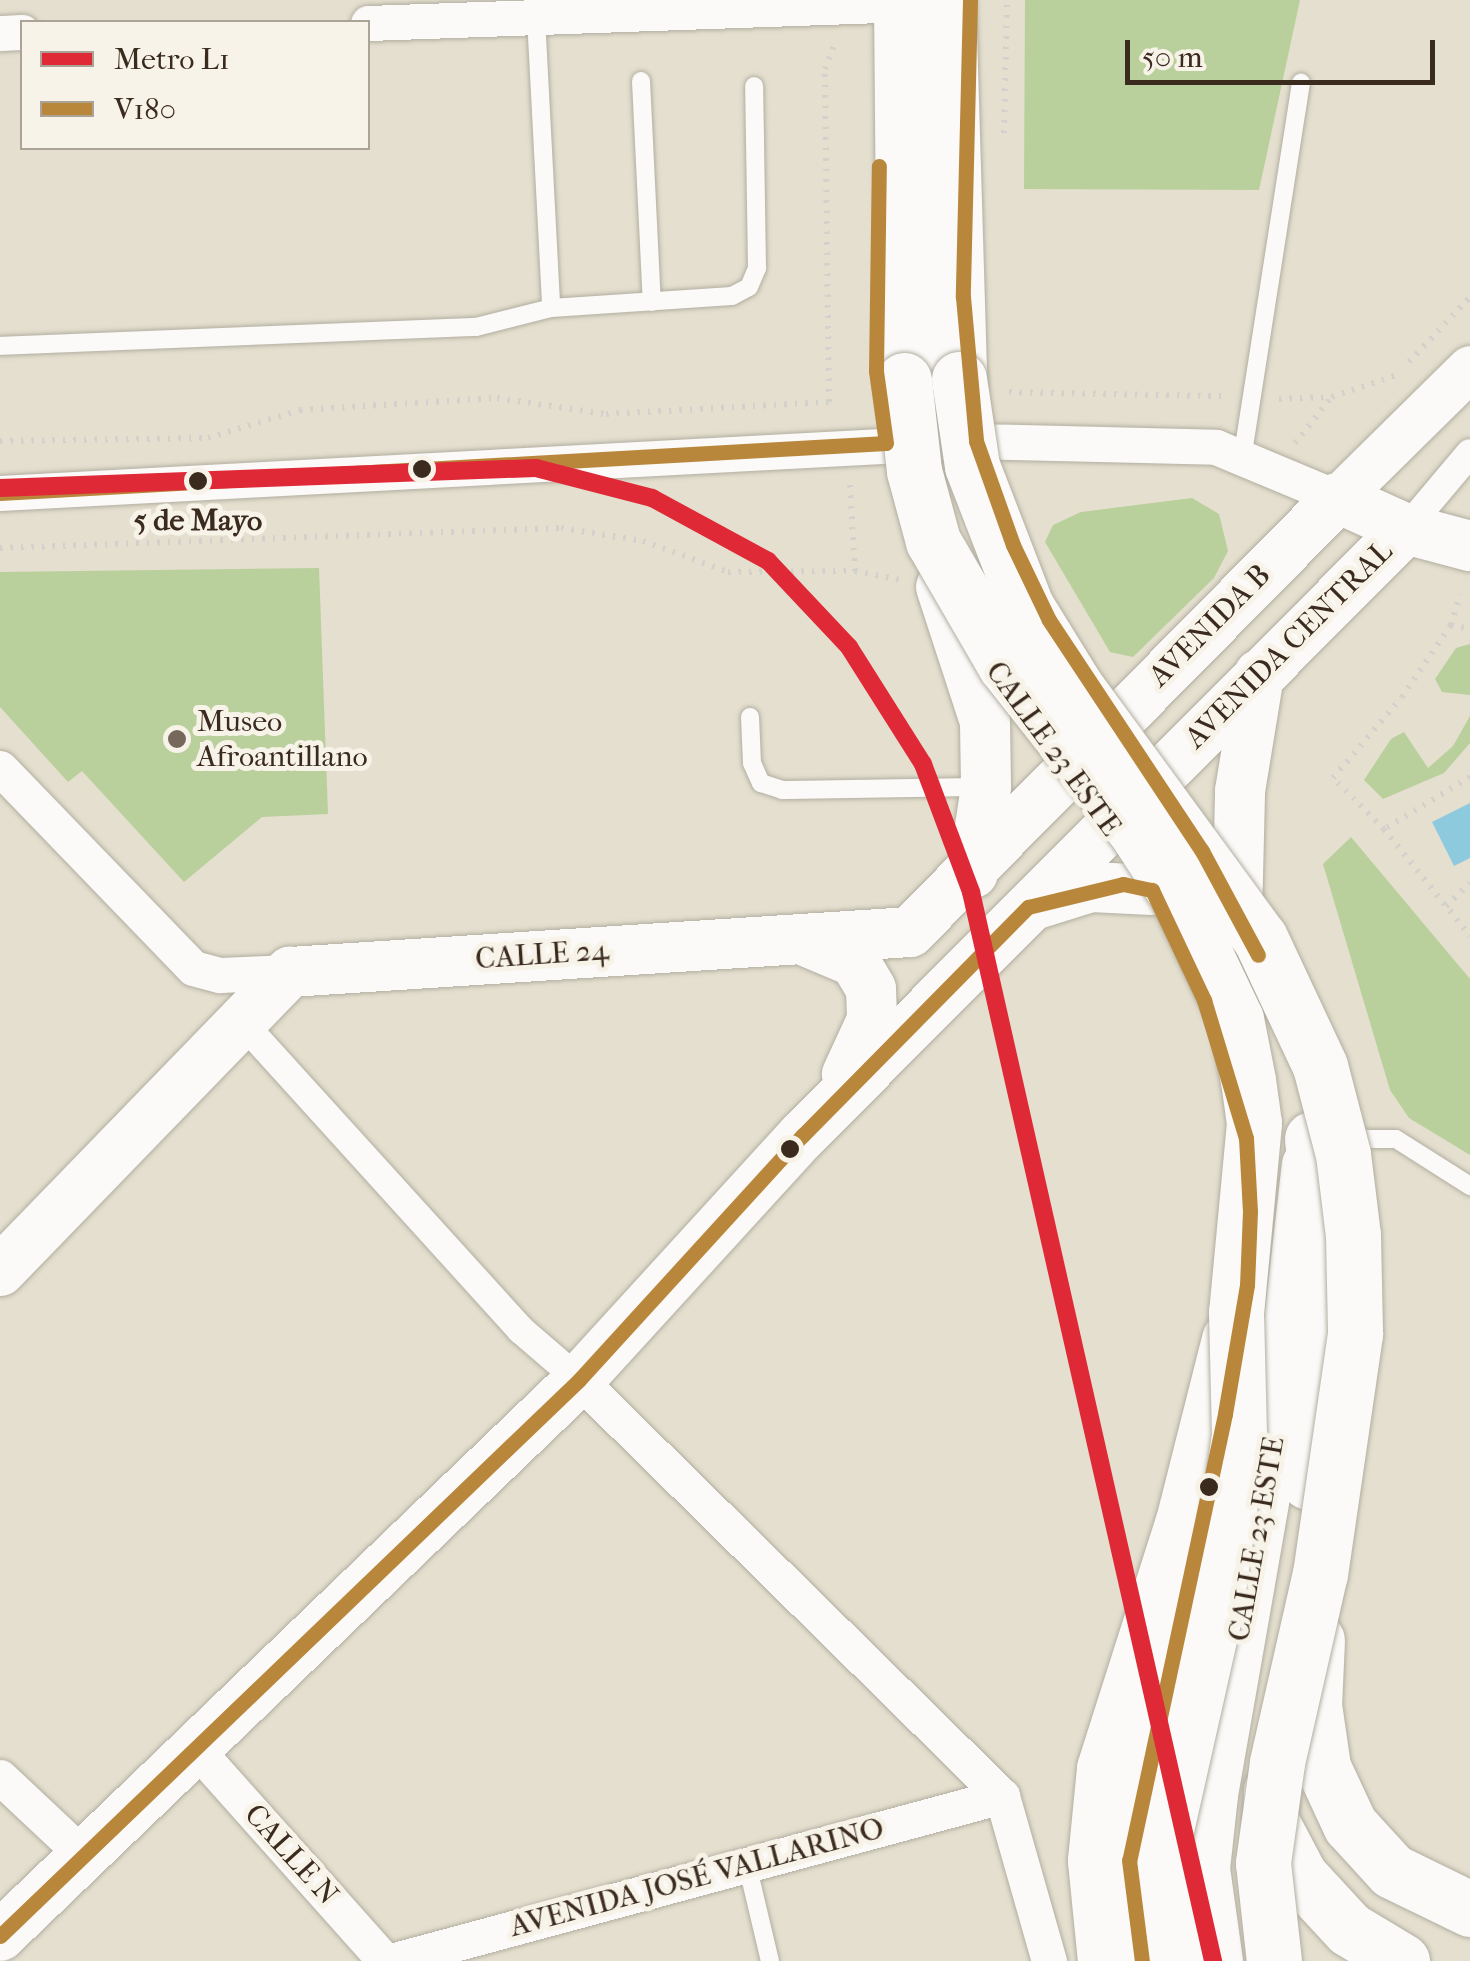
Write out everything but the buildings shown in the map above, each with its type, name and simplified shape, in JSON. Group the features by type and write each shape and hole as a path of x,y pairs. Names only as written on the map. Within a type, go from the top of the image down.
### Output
{"highway":[{"path":"948,0 959,379 972,466 994,536 1026,606 1076,687 1260,938 1320,1066 1343,1154 1354,1236 1354,1334 1320,1573 1276,1764 1263,1863 1274,1961"},
{"path":"879,3 904,380 914,471 932,540 1005,665 1135,830 1178,896 1236,1019 1254,1123 1236,1312 1239,1435 1214,1612 1162,1848 1176,1961"},
{"path":"1312,1138 1324,1246 1316,1427 1272,1752 1270,1819 1300,1876 1349,1929 1402,1961"},
{"path":"1105,1961 1095,1860 1104,1768 1183,1521 1236,1312"},
{"path":"1320,1573 1314,1705 1323,1767 1350,1824 1392,1872 1470,1909"}],"main road":[{"name":"CALLE 23 ESTE","path":"970,0 963,296 976,440 1013,545 1049,620 1114,724 1154,778 1237,917 1280,998 1305,1074 1312,1138 1292,1254 1276,1435 1212,1795 1206,1869 1218,1961"},
{"name":"CALLE 23 ESTE","path":"879,3 876,371 886,443 900,494 942,587 1152,890 1229,1065 1246,1138 1247,1284 1224,1414 1129,1860 1142,1961"},
{"path":"1338,498 1406,530 1470,546"},
{"name":"AVENIDA B","path":"793,938 910,932 1338,498"},
{"name":"AVENIDA CENTRAL","path":"0,1936 580,1380 802,1136 1154,778 1406,530"},
{"path":"942,587 984,722 986,787 972,873"},
{"path":"1237,917 1240,791 1259,674"},
{"path":"1028,907 1090,888 1152,890"},
{"path":"793,938 855,962 873,1006 861,1051 802,1136"},
{"name":"CALLE 24","path":"290,972 793,938"},
{"path":"0,1271 238,1018 290,972"}],"street":[{"path":"370,23 879,3"},
{"name":"AVENIDA B","path":"1338,498 1470,368"},
{"path":"0,493 976,440 1216,446 1276,467 1338,498"},
{"name":"AVENIDA CENTRAL","path":"1406,530 1470,453"},
{"name":"CALLE 24","path":"0,768 193,968 220,975 290,972"},
{"path":"238,1018 522,1330 580,1380 1002,1796 1049,1961"},
{"name":"CALLE N","path":"196,1749 388,1961"},
{"path":"0,1777 82,1856"},
{"name":"AVENIDA JOSÉ VALLARINO","path":"388,1961 1002,1796"}],"lane":[{"path":"536,17 551,308"},
{"path":"641,81 652,302"},
{"path":"1243,453 1301,83"},
{"path":"0,346 476,327 551,308 732,296 749,287 757,268 754,86"},
{"path":"750,717 752,763 760,783 782,790 986,787"},
{"path":"1312,1138 1396,1139 1470,1186"},
{"path":"748,1864 770,1961"}],"path":[{"path":"1004,153 1007,0"},
{"path":"0,441 208,438 300,410 498,398 606,414 829,402 824,69 879,3"},
{"path":"1005,374 1005,392 1332,398 1394,378 1470,298"},
{"path":"1276,467 1332,398"},
{"path":"0,548 561,528 643,541 728,572 855,571 942,587"},
{"path":"1460,594 1450,625 1402,697 1333,778 1384,828 1470,936"},
{"path":"1450,625 1470,628"},
{"path":"1384,828 1470,777"},
{"path":"1446,906 1470,883"}],"green space":[{"path":"1025,0 1300,0 1259,190 1024,189"},
{"path":"1192,498 1219,514 1228,551 1214,578 1133,657 1110,652 1045,542 1053,525 1081,512"},
{"name":"Museo Afroantillano","path":"319,568 328,814 262,817 184,882 82,771 68,782 0,707 0,572"},
{"path":"1470,644 1470,695 1442,692 1435,679 1456,648"},
{"path":"1470,716 1470,743 1444,773 1383,799 1364,780 1391,739 1404,732 1428,768 1453,746"},
{"path":"1351,837 1470,979 1470,1155 1409,1118 1390,1090 1323,864"}],"water":[{"path":"1470,803 1470,858 1454,866 1432,822"}],"metro line":[{"name":"L1","path":"0,488 536,468 652,498 768,561 849,647 923,764 971,892 1213,1961"}],"transit line":[{"name":"V180","path":"970,0 963,297 976,441 1013,545 1049,620 1202,851 1258,955"},
{"name":"V180","path":"0,493 886,443 876,371 879,166"},
{"name":"V180","path":"0,1936 579,1380 802,1136 1028,907 1123,884 1152,890 1204,1000 1246,1138 1250,1211 1247,1285 1225,1414 1129,1860 1142,1961"}],"place":[{"name":"5 de Mayo","path":"198,481"},
{"name":"Museo Afroantillano","path":"177,739"}]}
